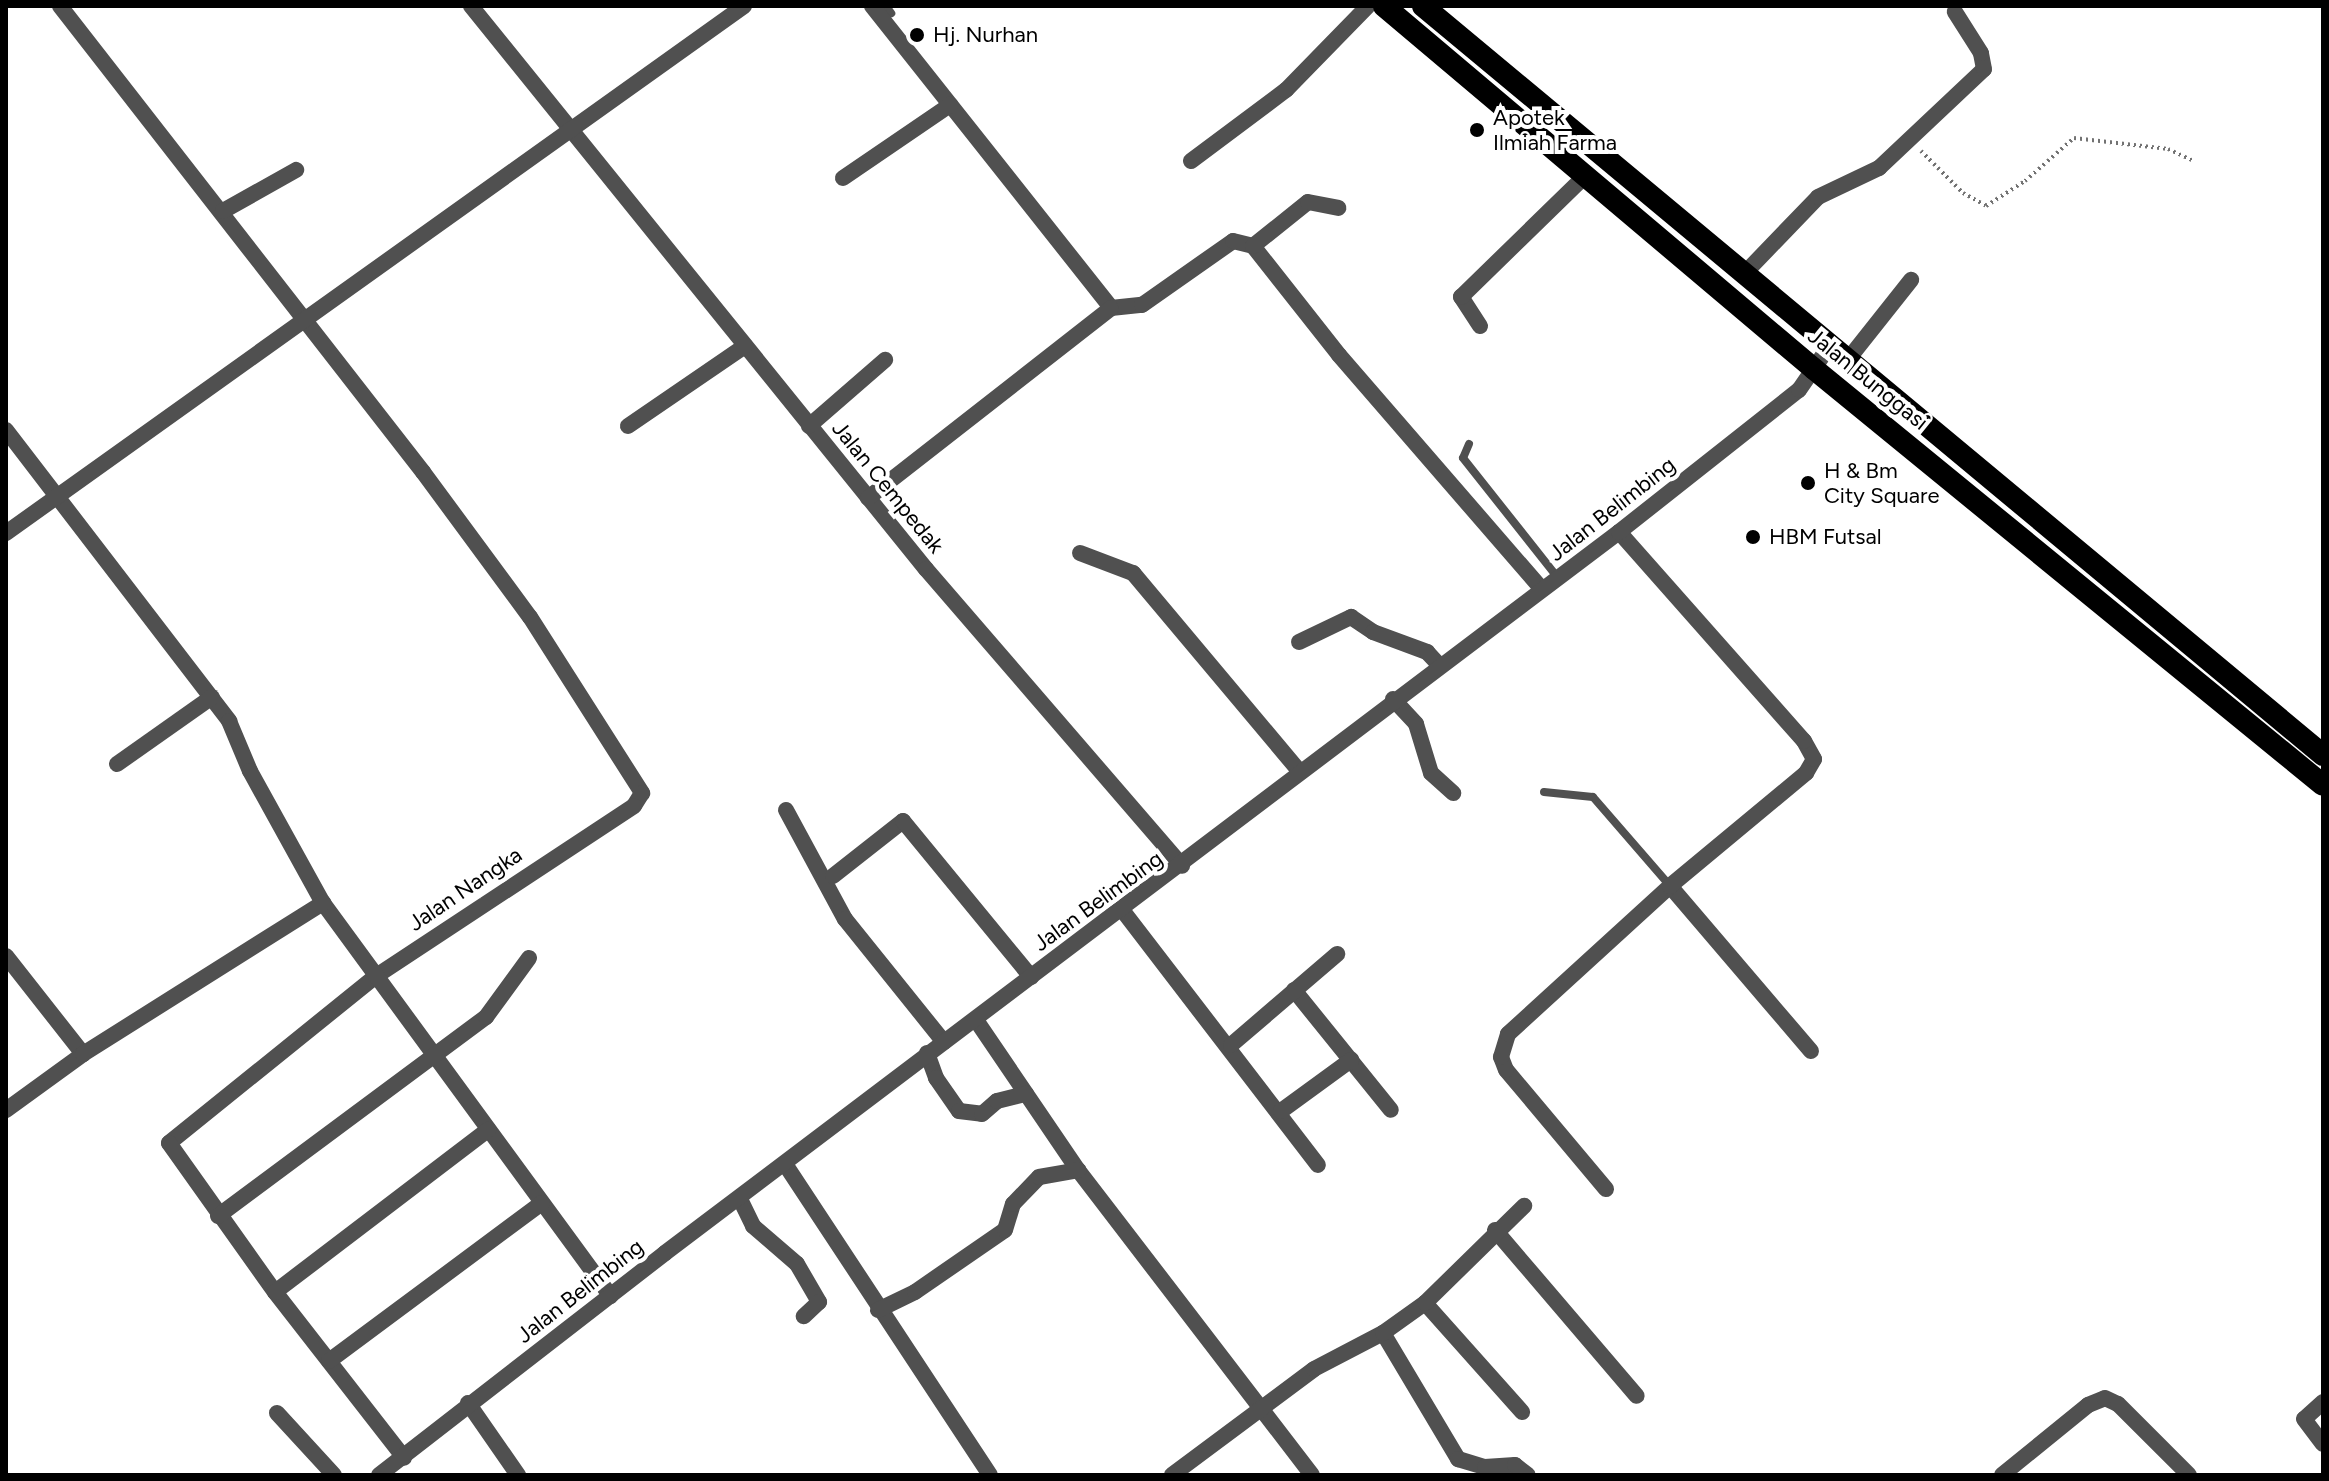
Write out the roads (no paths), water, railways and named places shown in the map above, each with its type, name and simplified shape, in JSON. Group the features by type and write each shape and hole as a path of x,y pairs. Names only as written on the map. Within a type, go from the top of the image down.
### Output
{"highway":[{"name":"Jalan Bunggasi","path":"1384,6 1434,45 1814,369 2323,785"},
{"name":"Jalan Bunggasi","path":"1423,6 1828,348 2323,755"},
{"path":"1434,45 1450,28"}],"street":[{"path":"60,6 307,320"},
{"name":"Jalan Cempedak","path":"471,6 868,498 1182,866"},
{"path":"6,533 744,6"},
{"path":"872,6 1111,308"},
{"path":"1191,161 1286,90 1368,6"},
{"path":"1743,275 1818,197 1873,173 1984,69 1981,53 1955,12"},
{"path":"843,178 950,105"},
{"path":"223,211 296,170"},
{"path":"1480,326 1461,297 1585,176"},
{"path":"1253,246 1308,202 1338,208"},
{"path":"868,498 1111,308 1142,305 1233,241 1253,246 1339,355 1542,589"},
{"path":"1846,362 1911,280"},
{"name":"Jalan Nangka","path":"307,320 530,617 642,793 634,806 376,976 171,1139 171,1153 404,1458"},
{"path":"628,426 745,346"},
{"name":"Jalan Belimbing","path":"379,1475 404,1458 468,1403 740,1199 927,1053 1123,911 1393,699 1619,532 1799,390 1828,348"},
{"path":"809,426 885,360"},
{"path":"6,430 60,496 212,697 323,903 611,1296"},
{"path":"1606,1189 1506,1070 1502,1048 1508,1034 1670,886 1806,773 1814,759 1804,741 1619,532"},
{"path":"1080,553 1133,573 1300,772"},
{"path":"1299,642 1351,617 1373,632 1427,652 1439,665"},
{"path":"117,764 212,697"},
{"path":"1393,699 1416,724 1431,773 1453,793"},
{"path":"786,810 845,919 944,1042"},
{"path":"833,876 903,821 1031,977"},
{"path":"1670,886 1811,1051"},
{"path":"6,1110 83,1054 323,903"},
{"path":"1123,911 1231,1045 1318,1165"},
{"path":"1231,1045 1337,954"},
{"path":"218,1216 431,1053 496,1008 529,958"},
{"path":"8,963 83,1054"},
{"path":"1294,990 1391,1110"},
{"path":"976,1020 1078,1170 1312,1475"},
{"path":"927,1053 936,1078 959,1111 982,1114 997,1101 1026,1094"},
{"path":"1281,1111 1351,1060"},
{"path":"275,1292 488,1130"},
{"path":"785,1164 878,1310 990,1475"},
{"path":"878,1310 915,1292 1005,1230 1013,1204 1039,1177 1078,1170"},
{"path":"740,1199 753,1226 797,1264 819,1302 804,1316"},
{"path":"329,1361 542,1203"},
{"path":"1172,1475 1314,1369 1383,1333 1425,1303 1495,1230 1524,1206"},
{"path":"1495,1230 1637,1396"},
{"path":"1425,1303 1522,1412"},
{"path":"1383,1333 1458,1459 1485,1467 1515,1465 1528,1475"},
{"path":"2002,1475 2088,1405 2105,1398 2118,1404 2189,1475"},
{"path":"2323,1402 2304,1419 2323,1444"},
{"path":"468,1403 518,1475"},
{"path":"277,1413 334,1475"}],"lane":[{"path":"1469,444 1463,458 1558,579"},
{"path":"1544,792 1593,797 1670,886"}],"place":[{"name":"Hj. Nurhan","path":"917,35"},
{"name":"Apotek Ilmiah Farma","path":"1477,130"},
{"name":"H & Bm City Square","path":"1808,483"},
{"name":"HBM Futsal","path":"1753,537"}]}
